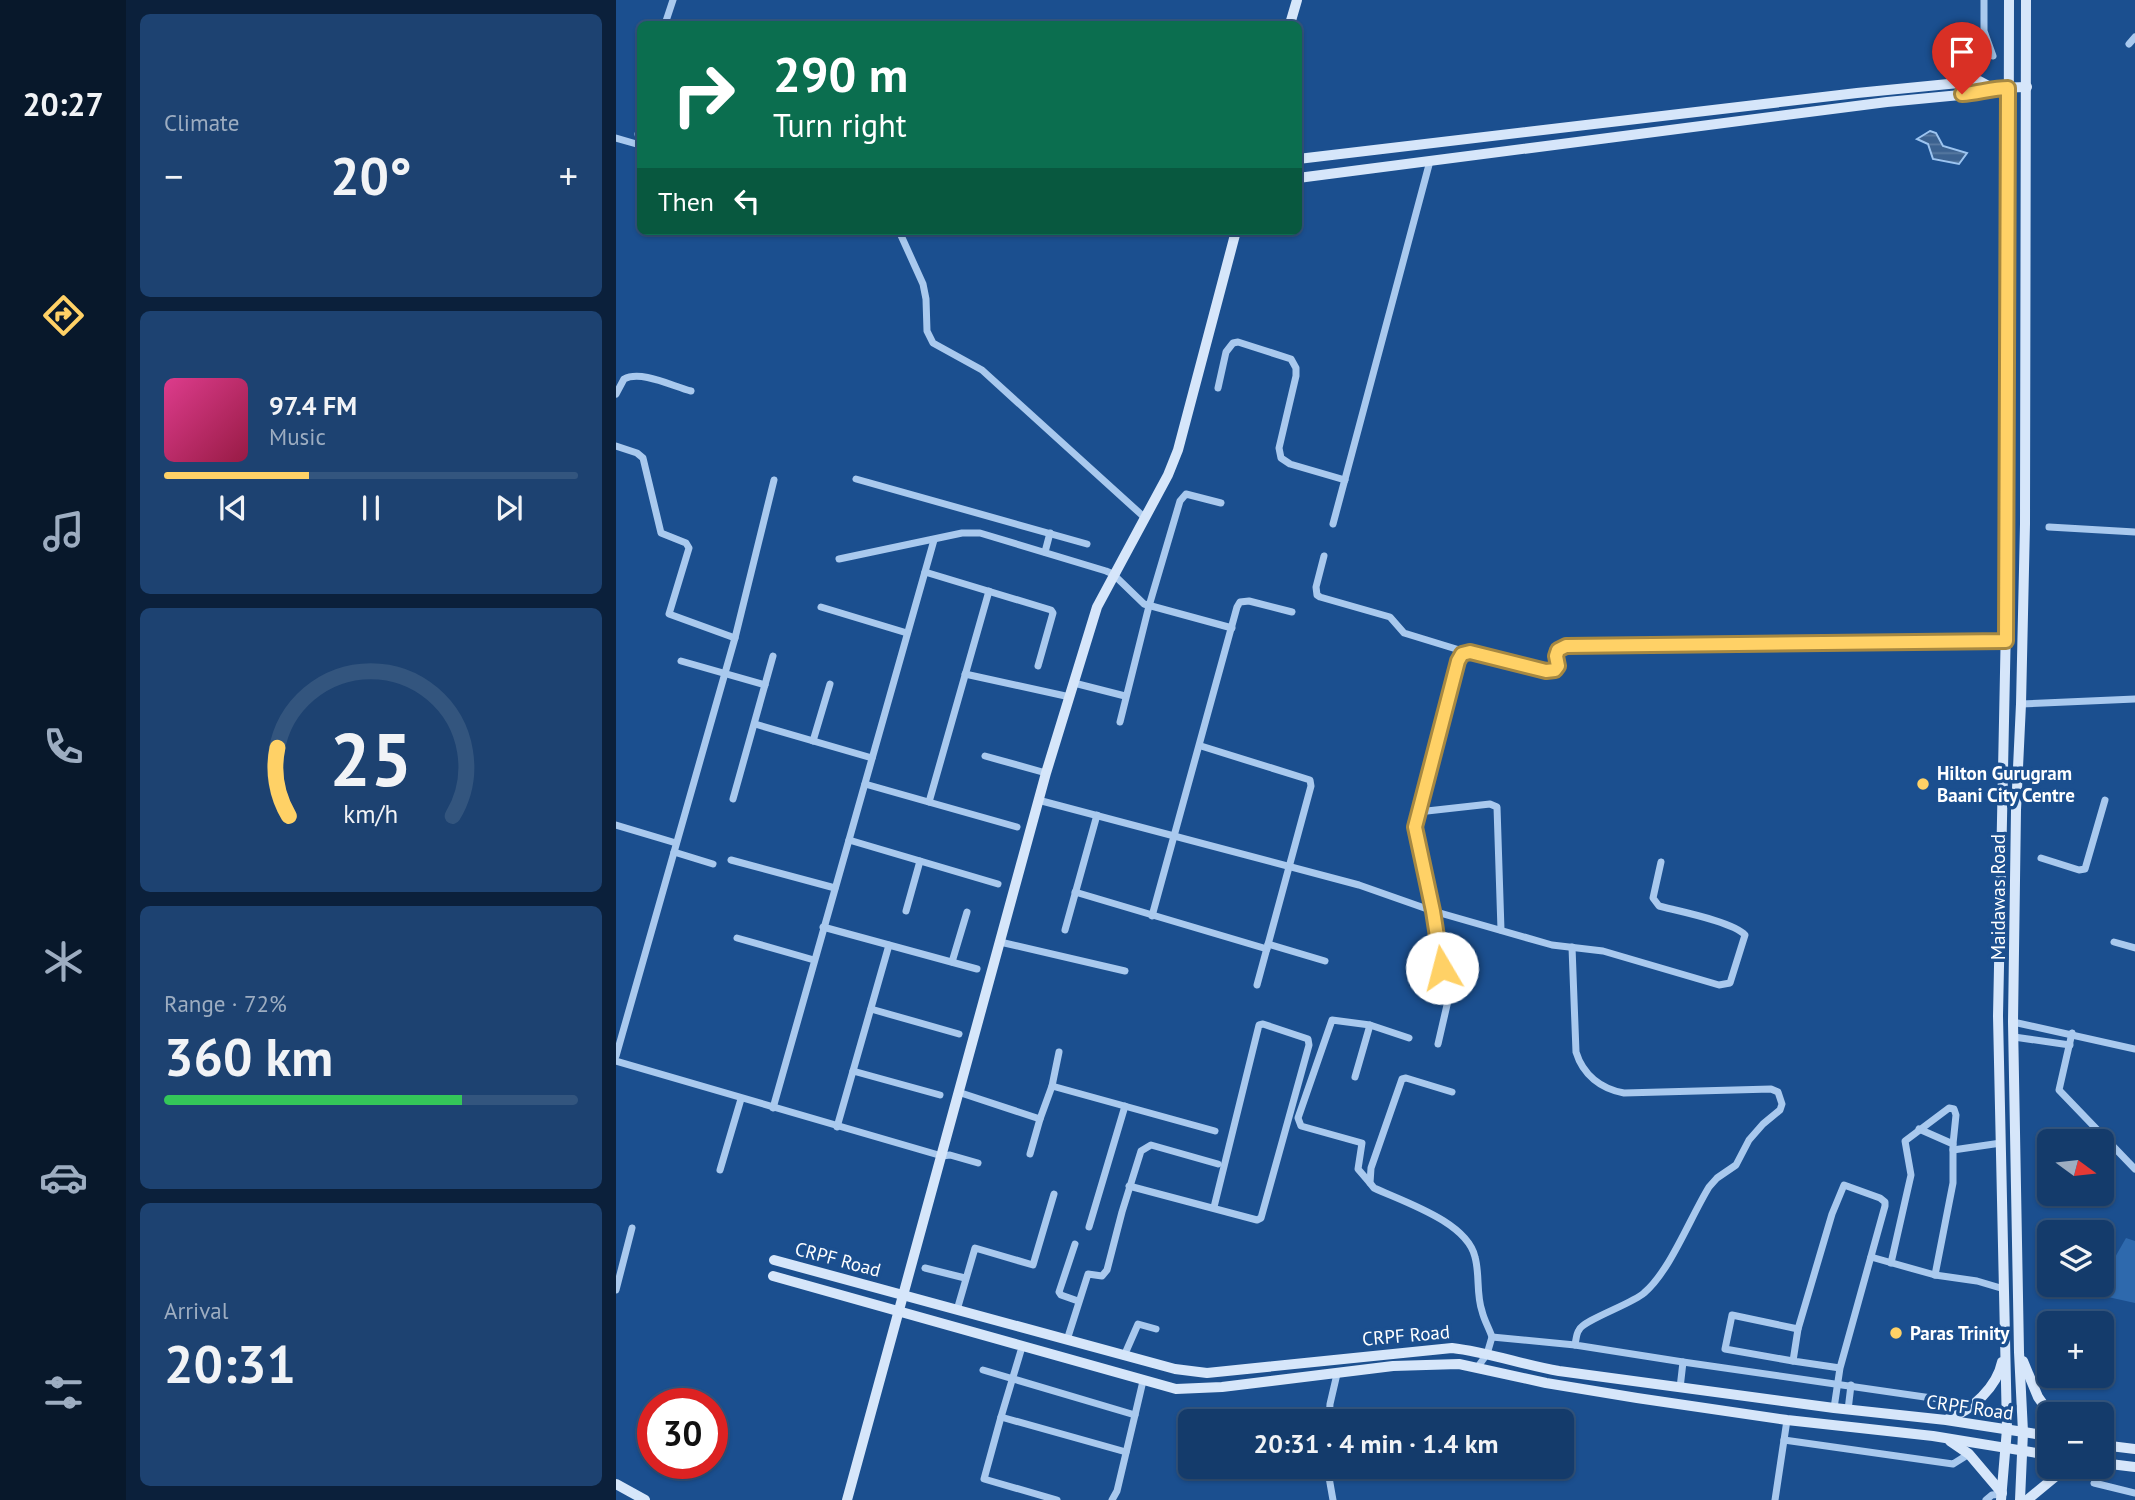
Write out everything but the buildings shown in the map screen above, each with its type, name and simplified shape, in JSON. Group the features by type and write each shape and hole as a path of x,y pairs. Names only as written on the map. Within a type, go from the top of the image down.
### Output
{"street":[{"path":"666,21 673,0"},
{"path":"1291,21 1297,0"},
{"path":"1984,0 1984,31 1993,56"},
{"name":"Maidawas Road","path":"2002,1496 2007,1429 1998,1016 2006,641 2009,0"},
{"name":"Maidawas Road","path":"2020,1500 2023,1432 2019,1352 2014,1022 2016,810 2025,524 2026,0"},
{"path":"2129,44 2135,37"},
{"path":"1302,159 1911,87 1979,81 1992,88"},
{"path":"1302,177 1902,100 1981,93 1992,88 2027,87"},
{"path":"616,138 637,144"},
{"path":"1333,524 1430,161"},
{"path":"901,235 923,284 927,331 933,343 982,370 1144,517"},
{"path":"847,1500 1046,773 1097,607 1168,475 1178,450 1235,235"},
{"path":"1218,388 1226,352 1233,343 1238,342 1292,359 1296,376 1279,448 1281,458 1290,464 1345,480"},
{"path":"616,394 624,379 635,375 691,391"},
{"path":"616,446 638,453 643,458 661,533 685,543 689,548 670,615 736,638"},
{"path":"856,479 1087,544"},
{"path":"774,480 736,638 616,1059 837,1127 942,1156 950,1155 978,1163"},
{"path":"1120,722 1149,606 1182,496 1191,495 1221,503"},
{"path":"2049,527 2135,532"},
{"path":"839,559 971,532 1113,574 1139,601 1149,606 1232,628"},
{"path":"1045,552 1050,533"},
{"path":"773,1108 934,540"},
{"path":"1324,556 1316,587 1320,597 1390,617 1404,633 1546,671 1555,670 1558,666 1558,650 1566,646 2006,641"},
{"path":"925,572 1051,610 1053,613 1038,666"},
{"path":"929,802 989,591"},
{"path":"1152,916 1237,607 1244,600 1292,611"},
{"path":"821,607 907,633"},
{"path":"1438,1044 1451,992 1442,968 1433,911 1416,835 1418,812 1458,661 1460,656 1467,652"},
{"path":"733,799 773,656"},
{"path":"681,662 765,685"},
{"path":"965,674 1070,697"},
{"path":"1074,683 1125,696"},
{"path":"813,741 830,684"},
{"path":"2021,704 2135,699"},
{"path":"755,724 872,758"},
{"path":"1200,746 1310,780 1311,786 1257,985"},
{"path":"985,756 1046,773"},
{"path":"864,784 1017,827"},
{"path":"1038,800 1290,865 1433,911 1552,945 1603,951 1719,985 1730,983 1745,936 1743,932 1659,906 1653,898 1661,862"},
{"path":"2041,859 2079,870 2085,869 2105,800"},
{"path":"1418,812 1495,804 1501,930"},
{"path":"2002,811 2016,810"},
{"path":"1065,930 1097,815"},
{"path":"616,825 676,843"},
{"path":"849,840 998,884"},
{"path":"674,852 713,864"},
{"path":"731,860 835,888"},
{"path":"906,911 920,861"},
{"path":"1075,891 1152,916 1325,961"},
{"path":"952,962 967,912"},
{"path":"823,927 977,969"},
{"path":"737,938 814,960"},
{"path":"1000,942 1125,971"},
{"path":"2114,942 2135,948"},
{"path":"837,1127 889,945"},
{"path":"1572,947 1576,1052 1582,1068 1605,1088 1624,1093 1771,1089 1780,1094 1782,1104 1780,1110 1749,1140 1736,1165 1709,1187 1651,1287 1639,1298 1582,1326 1575,1345"},
{"path":"871,1009 959,1034"},
{"path":"1409,1038 1370,1025 1337,1019 1329,1024 1298,1118 1301,1126 1362,1143 1358,1169 1374,1188 1439,1218 1455,1229 1470,1245 1475,1254 1481,1311 1492,1336 1487,1354 1477,1368"},
{"path":"2014,1022 2135,1049"},
{"path":"1129,1186 1257,1220 1263,1215 1309,1045 1308,1039 1263,1024 1258,1028 1213,1207"},
{"path":"1355,1077 1370,1025"},
{"path":"2072,1033 2059,1090 2135,1170"},
{"path":"2014,1037 2070,1045"},
{"path":"1030,1154 1052,1086 1059,1052"},
{"path":"853,1071 940,1095"},
{"path":"1370,1183 1371,1168 1402,1079 1452,1092"},
{"path":"1052,1086 1215,1131"},
{"path":"958,1092 1040,1119"},
{"path":"720,1170 741,1099"},
{"path":"1089,1227 1125,1106"},
{"path":"1891,1263 1911,1175 1905,1141 1949,1108 1954,1110 1956,1115 1953,1183 1935,1275"},
{"path":"1919,1129 1953,1147 2001,1143"},
{"path":"1067,1340 1088,1274 1102,1276 1107,1270 1138,1155 1151,1145 1218,1164"},
{"path":"1793,1361 1798,1329 1832,1214 1844,1185 1880,1198 1885,1202 1840,1368 1833,1408"},
{"path":"957,1310 975,1248 1033,1265 1054,1194"},
{"path":"616,1290 620,1264 632,1228"},
{"path":"1075,1244 1059,1292 1078,1301"},
{"path":"1871,1257 1935,1275 1977,1280 2004,1289"},
{"name":"CRPF Road","path":"774,1260 1175,1369 1207,1373 1452,1348 1559,1371 1848,1410 1946,1420 2037,1434"},
{"path":"925,1268 965,1278"},
{"path":"773,1276 1176,1389 1432,1363 1459,1364 1590,1390 1785,1420 1946,1438 2037,1453"},
{"path":"1722,1367 1732,1315 1798,1329"},
{"path":"1124,1356 1138,1324 1156,1329"},
{"path":"1492,1336 1575,1345 1973,1404"},
{"path":"1022,1347 984,1479 1057,1500"},
{"path":"1725,1349 1840,1368"},
{"path":"1946,1420 1959,1415 1980,1398 2000,1372 2005,1350"},
{"path":"2019,1352 2042,1402"},
{"path":"1680,1388 1683,1362"},
{"path":"983,1370 1135,1415"},
{"path":"1330,1409 1337,1374"},
{"path":"1112,1500 1117,1491 1143,1381"},
{"path":"1848,1410 1852,1385"},
{"path":"1775,1500 1787,1402"},
{"path":"1001,1417 1126,1452"},
{"path":"1946,1438 1969,1454 2002,1496"},
{"path":"1784,1440 1953,1464 1969,1454"},
{"path":"2114,1446 2135,1449"},
{"path":"2114,1464 2135,1467"},
{"path":"1329,1479 1333,1500"},
{"path":"2027,1500 2053,1479"},
{"path":"2094,1483 2135,1493"},
{"path":"616,1485 645,1500"},
{"path":"1986,1500 1992,1494 2002,1496"}],"shaded area":[{"path":"1930,131 1936,133 1943,146 1967,153 1959,164 1933,159 1928,144 1917,139"},
{"path":"2126,1238 2135,1241 2135,1303 2108,1297 2114,1297 2114,1259"}],"place":[{"name":"Hilton Gurugram Baani City Centre","path":"1923,784"},
{"name":"Paras Trinity","path":"1896,1333"}],"route":[{"path":"1442,968 1415,827 1462,654 1470,652 1546,671 1555,670 1558,666 1558,650 1566,646 2006,641 2008,88 1962,94"}]}
